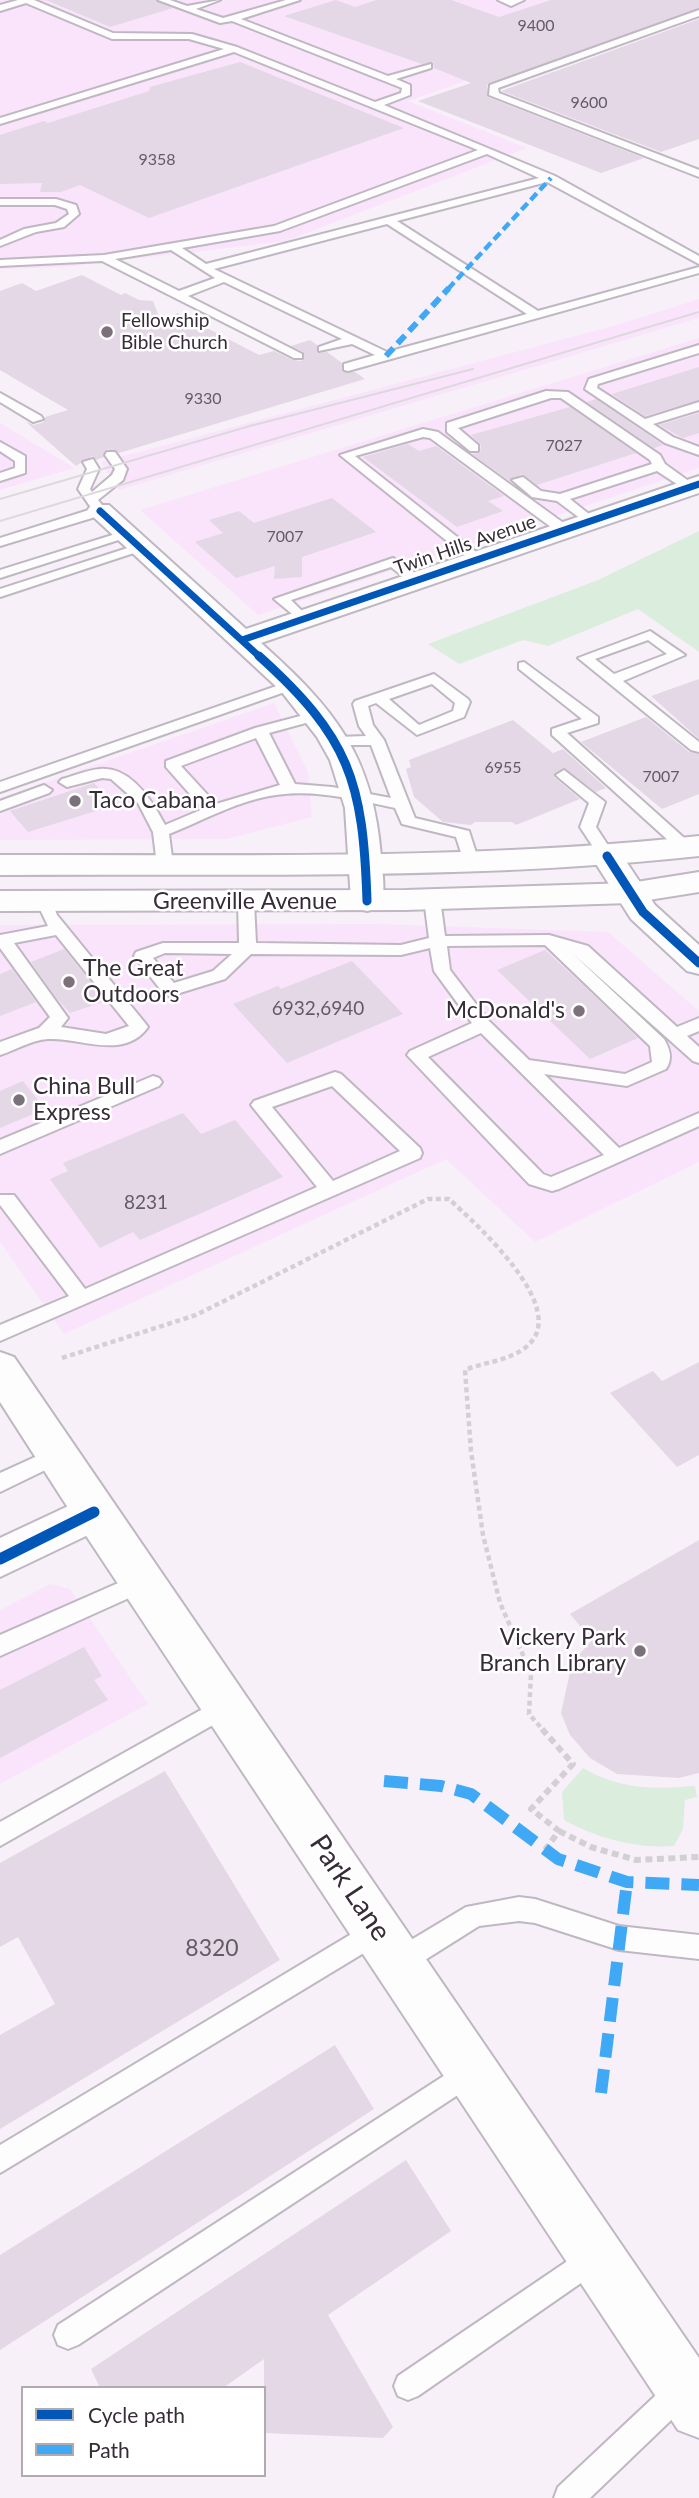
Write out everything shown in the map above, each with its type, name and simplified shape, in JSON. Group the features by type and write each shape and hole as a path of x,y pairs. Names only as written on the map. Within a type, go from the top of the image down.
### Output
{"main road":[{"name":"Twin Hills Avenue","path":"242,640 695,485"},
{"path":"95,506 291,685 319,715 337,741 352,770 359,796 367,901"},
{"name":"Greenville Avenue","path":"0,865 471,862 607,856 693,847"},
{"path":"607,856 643,912 699,963"},
{"name":"Greenville Avenue","path":"0,901 52,915 246,902 432,900 630,893 699,882"},
{"name":"Park Lane","path":"0,1368 94,1512 389,1945 692,2399"},
{"path":"0,1559 94,1512"}],"lane":[{"path":"0,8 26,0 112,36 189,36 234,49 551,178 699,261"},
{"path":"162,0 213,19 234,19 296,0"},
{"path":"186,9 213,0"},
{"path":"502,0 510,3 520,0"},
{"path":"699,13 493,87 494,95 699,174"},
{"path":"234,19 407,86 408,91 376,105"},
{"path":"0,121 234,49"},
{"path":"388,79 428,66"},
{"path":"0,263 104,258 276,229 487,150"},
{"path":"204,268 551,178"},
{"path":"0,202 56,202 72,207 74,214 59,226 29,230 16,241 0,243"},
{"path":"388,220 537,315"},
{"path":"172,246 204,268 386,356"},
{"path":"104,258 298,356"},
{"path":"348,367 699,270"},
{"path":"180,295 224,278"},
{"path":"323,349 352,340"},
{"path":"699,349 593,382 591,388 597,395 642,424 680,446 699,451"},
{"path":"659,466 561,498 537,494 453,432 451,426 550,394 564,395 656,458 659,466 695,485"},
{"path":"0,397 37,419"},
{"path":"642,424 699,406"},
{"path":"478,559 346,455 423,433 433,435 564,530"},
{"path":"0,446 22,459 21,470 0,477"},
{"path":"0,542 95,506 118,477 121,469 111,455"},
{"path":"89,462 93,469 84,489 95,506"},
{"path":"561,498 589,521"},
{"path":"0,574 134,541"},
{"path":"0,593 134,541"},
{"path":"612,680 678,655 650,635 585,658 612,680 699,747"},
{"path":"524,666 593,720 557,733 693,847"},
{"path":"379,698 417,731 459,714 463,702 434,678 360,704 366,726 377,740 408,821 420,827 453,829 463,834 471,862"},
{"path":"0,787 291,685"},
{"path":"214,811 171,764 260,731 319,715"},
{"path":"260,731 290,790"},
{"path":"337,741 377,740"},
{"path":"67,782 102,773 116,776 145,801 161,832 165,865"},
{"path":"564,775 597,802 588,827 607,856"},
{"path":"0,806 44,790"},
{"path":"161,832 263,792 290,790 359,796 401,805"},
{"path":"432,900 442,971 483,1025 617,1157"},
{"path":"246,902 248,948 219,975 170,990 142,956 163,948 248,948 401,950 439,941 549,940 582,950 699,1057"},
{"path":"0,1049 45,1032 82,1034 109,1043 126,1039 139,1027 52,915 2,940 59,1018 45,1032"},
{"path":"521,1065 627,1080 660,1065 662,1055 657,1043 549,940"},
{"path":"676,1034 699,1024"},
{"path":"483,1025 416,1055 536,1179 552,1184 699,1118"},
{"path":"0,1333 330,1190 413,1153 335,1078 260,1105 330,1190"},
{"path":"0,1147 153,1082"},
{"path":"6,1200 81,1298"},
{"path":"0,1483 57,1455"},
{"path":"0,1646 28,1631 97,1605 141,1582"},
{"path":"0,1835 226,1706"},
{"path":"0,2160 389,1945 475,1915 519,1909 536,1911 619,1938 699,1947"},
{"path":"68,2335 471,2071"},
{"path":"408,2386 595,2256"},
{"path":"569,2498 692,2399"}],"path":[{"path":"62,1359 196,1315 428,1199 449,1199 511,1264 526,1284 541,1316 540,1332 524,1349 465,1370 483,1535 500,1603 531,1673 529,1714 573,1764 531,1809 559,1831 591,1847 636,1860 699,1857"},
{"path":"545,1850 559,1831"}],"shaded area":[{"path":"0,0 698,0 408,101 527,148 286,241 66,267 0,269"},
{"path":"699,299 699,318 119,490 101,462 617,325"},
{"path":"699,338 699,468 258,615 140,510"},
{"path":"0,423 63,461 74,468 0,490"},
{"path":"274,703 308,772 312,817 227,839 0,840 0,798"},
{"path":"379,924 608,932 699,1011 699,1162 535,1242 446,1159 64,1334 0,1242 0,925"},
{"path":"50,1584 70,1589 148,1704 0,1784 0,1610"}],"green space":[{"path":"699,531 699,652 638,609 548,646 523,640 459,664 428,644 598,580"},
{"path":"583,1768 610,1781 624,1784 665,1788 695,1786 697,1797 685,1800 683,1829 674,1846 645,1846 617,1841 564,1820 562,1792"}],"building":[{"path":"46,0 155,0 173,8 110,27"},
{"path":"336,0 355,7 377,0 451,0 499,17 551,0 699,0 699,8 487,85 488,97 644,158 601,173 418,101 471,83 434,68 433,62 422,64 284,16"},
{"path":"699,19 699,139 661,152 501,91"},
{"path":"240,62 404,128 149,218 80,185 61,192 40,192 42,183 0,184 0,135 44,121 48,123 149,91 150,87"},
{"path":"82,275 121,295 125,293 139,300 153,301 160,320 178,313 259,355 274,351 302,361 303,352 291,346 310,340 317,345 317,353 327,352 342,363 342,372 355,372 365,379 119,453 107,449 104,457 96,460 92,456 76,466 26,422 34,425 44,422 45,417 68,410 0,370 0,291 22,283 36,291"},
{"path":"699,367 699,400 645,416 612,394"},
{"path":"596,399 663,445 654,448 587,402"},
{"path":"570,407 636,453 537,485 522,474 510,481 472,454 480,453 481,445 471,435"},
{"path":"699,413 699,433 683,438 659,425"},
{"path":"408,444 419,451 436,446 504,496 488,501 503,511 457,527 363,457"},
{"path":"332,498 376,532 302,557 302,577 274,579 275,566 236,578 195,542 223,533 209,520 239,511 254,523"},
{"path":"699,679 699,739 651,696"},
{"path":"646,717 689,752 699,754 699,794 662,809 581,742"},
{"path":"513,720 553,753 563,749 606,788 596,792 563,768 554,777 580,799 516,825 512,822 475,822 471,825 443,822 414,797 406,769 411,767 409,760"},
{"name":"Taco Cabana","path":"94,783 115,805 28,832 10,811"},
{"name":"The Great Outdoors","path":"64,949 106,1001 70,1013 54,995 31,962"},
{"name":"McDonald's","path":"545,950 638,1038 590,1059 497,970"},
{"path":"352,961 403,1014 287,1063 233,1004 278,986 281,989"},
{"path":"12,969 36,1002 0,1016 0,974"},
{"name":"China Bull Express","path":"23,1081 45,1109 0,1128 0,1091"},
{"path":"183,1113 201,1134 235,1120 283,1177 140,1240 133,1232 100,1248 50,1179 68,1171 63,1163"},
{"path":"699,1362 699,1455 677,1467 610,1393 653,1371 662,1381"},
{"name":"Vickery Park Branch Library","path":"699,1540 699,1773 679,1778 617,1774 590,1758 570,1735 561,1713 572,1663 592,1640 570,1614"},
{"path":"84,1647 102,1676 94,1680 108,1700 0,1758 0,1690"},
{"path":"165,1771 280,1960 0,2129 0,2035 55,2004 18,1937 0,1947 0,1863"},
{"path":"335,2045 374,2109 0,2350 0,2255"},
{"path":"406,2160 451,2231 328,2315 393,2427 383,2438 266,2433 264,2359 226,2386 99,2386 91,2369"}],"tram line":[{"path":"0,521 699,312"},
{"path":"0,499 250,426 473,369"}],"marked path":[{"path":"386,356 551,178"},
{"path":"384,1781 441,1786 471,1794 558,1859 627,1882 699,1885"},
{"path":"601,2093 627,1882"}],"cycle path":[{"path":"242,640 699,484"},
{"path":"100,511 291,685 332,736 345,760 360,808 367,901"},
{"path":"607,856 643,912 699,963"},
{"path":"0,1559 94,1512"}],"place":[{"name":"Fellowship Bible Church","path":"107,332"},
{"name":"Taco Cabana","path":"75,801"},
{"name":"The Great Outdoors","path":"69,982"},
{"name":"McDonald's","path":"579,1011"},
{"name":"China Bull Express","path":"19,1100"},
{"name":"Vickery Park Branch Library","path":"640,1651"}]}
